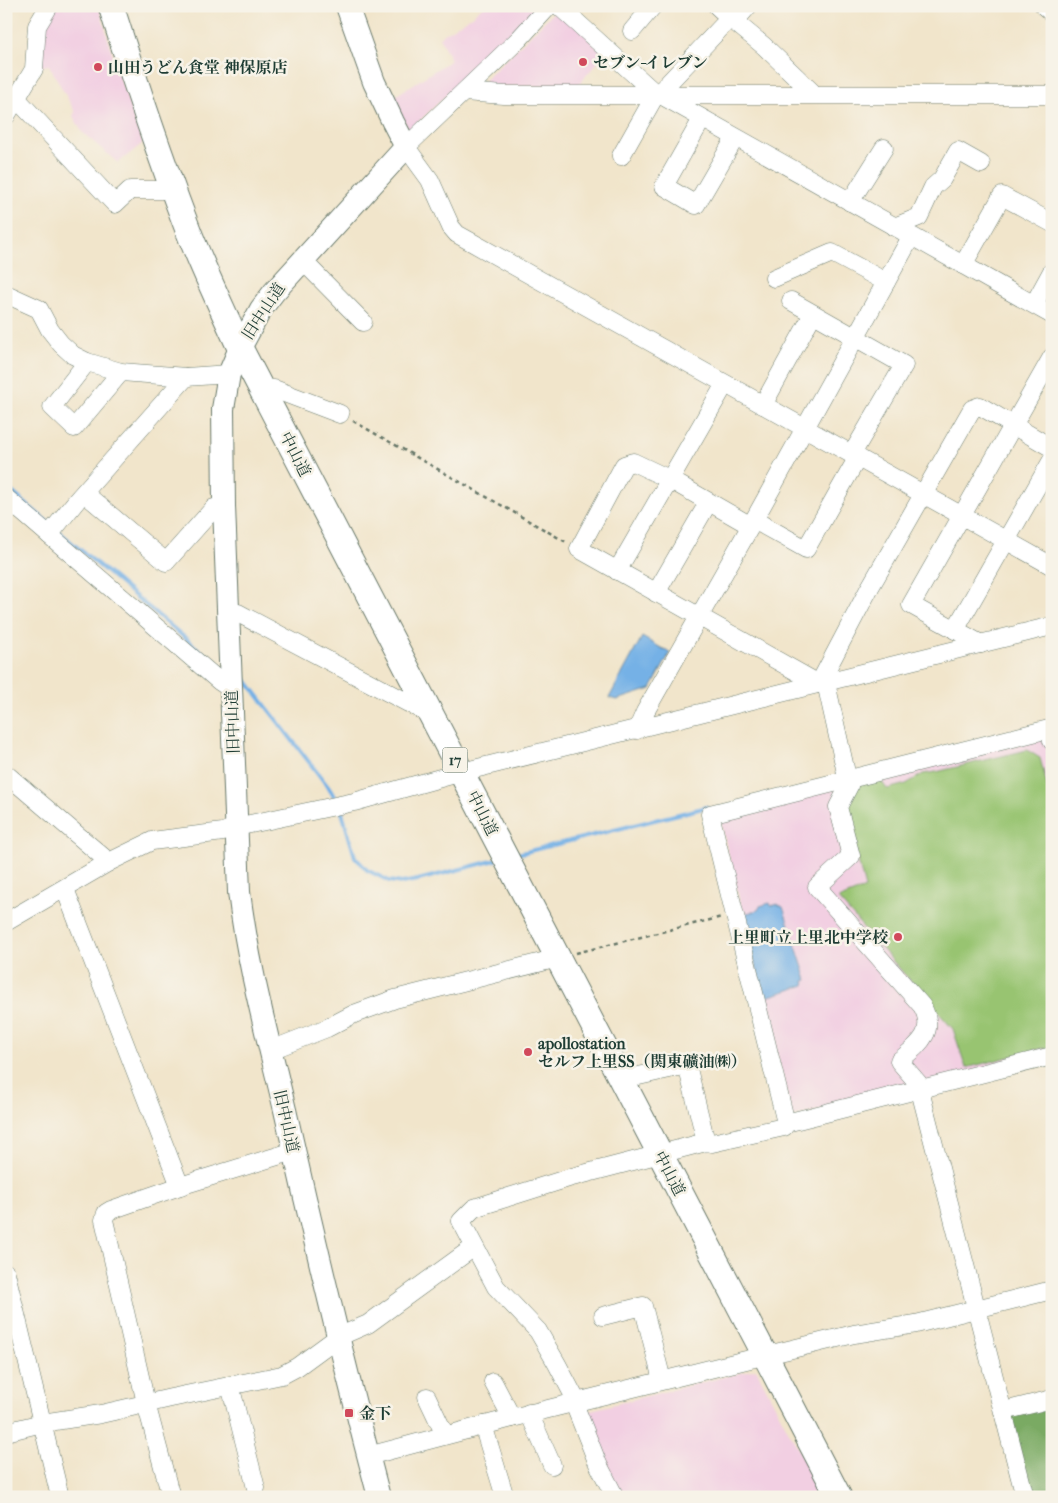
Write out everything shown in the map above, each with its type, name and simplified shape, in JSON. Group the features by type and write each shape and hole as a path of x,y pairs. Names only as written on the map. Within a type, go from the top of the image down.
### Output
{"highway":[{"name":"中山道","path":"111,6 152,134 185,223 240,348 839,1497"}],"main road":[{"path":"347,6 374,82 406,147"},
{"name":"旧中山道","path":"379,1497 338,1337 253,976 241,914 224,506 223,409 230,374 240,348 261,309 302,260 406,147"}],"street":[{"path":"6,116 34,69 37,26 49,6"},
{"path":"549,6 519,39 406,147 425,172 451,227 457,234 1006,540 1050,562"},
{"path":"560,6 657,94 1052,314"},
{"path":"632,31 653,6"},
{"path":"621,156 657,94 727,15 748,6"},
{"path":"1044,6 1052,13"},
{"path":"727,15 764,46 814,94"},
{"path":"464,92 504,95 814,94 1052,96"},
{"path":"16,98 115,204 130,190 173,190"},
{"path":"702,118 664,186 696,205 735,138"},
{"path":"850,202 884,148"},
{"path":"894,227 918,217 933,187 942,179 958,150 981,164"},
{"path":"963,265 1002,196 1052,223"},
{"path":"637,730 645,712 753,523 911,237"},
{"path":"774,278 832,253 886,282"},
{"path":"302,260 362,322"},
{"path":"1034,304 1052,271"},
{"path":"6,294 39,309 60,344 87,362 121,372 186,377 230,374"},
{"path":"790,301 904,364 806,549 708,503 669,479 633,462 624,465 579,549 699,617 822,683"},
{"path":"763,405 813,314"},
{"path":"981,644 911,605 1052,357"},
{"path":"87,362 52,407 74,428 121,372"},
{"path":"49,535 186,377"},
{"path":"617,571 725,384"},
{"path":"262,389 274,389 340,414"},
{"path":"1025,1497 918,1083 899,1061 920,1043 925,1036 928,1021 927,1014 816,887 851,856 838,807 849,786 822,683 869,589 972,409 980,406 1052,448"},
{"path":"955,630 1052,460"},
{"path":"81,496 166,562 214,508 224,506"},
{"path":"6,498 219,682 225,685 231,676"},
{"path":"656,593 708,503"},
{"path":"229,611 238,613 431,715"},
{"path":"6,922 109,862 152,841 223,832 236,826 354,802 462,772 1052,626"},
{"path":"786,1123 710,814 847,775 1049,728 1052,741"},
{"path":"6,774 109,862"},
{"path":"65,889 180,1186"},
{"path":"271,1050 327,1028 354,1014 395,999 558,958"},
{"path":"615,1497 598,1464 577,1411 577,1402 557,1364 538,1331 496,1287 461,1221 474,1208 572,1177 706,1142 712,1144 784,1126 786,1123 1052,1056"},
{"path":"621,1080 687,1065 706,1142"},
{"path":"170,1497 146,1403 104,1220 106,1213 180,1186 294,1151"},
{"path":"6,1432 42,1423 101,1414 282,1375 297,1367 338,1337 368,1324 474,1247"},
{"path":"6,1273 60,1497"},
{"path":"368,1456 662,1380 854,1334 916,1324 1052,1290"},
{"path":"603,1316 643,1306 662,1380"},
{"path":"492,1382 512,1418"},
{"path":"230,1385 256,1488"},
{"path":"427,1397 445,1435"},
{"path":"1004,1411 1052,1399"},
{"path":"529,1413 552,1465"},
{"path":"483,1425 505,1497"}],"path":[{"path":"340,414 579,549"},
{"path":"558,958 735,914"}],"shaded area":[{"path":"54,6 99,6 116,67 143,143 118,163 82,132 73,116 75,112 49,65 39,67 41,29"},
{"path":"484,6 539,6 409,131 392,98 451,60 439,37 474,15"},
{"path":"558,8 607,52 576,87 488,86 484,81"},
{"name":"上里町立上里北中学校","path":"1046,737 1052,760 1052,1052 792,1117 719,815"},
{"path":"756,1369 825,1497 619,1497 584,1415 587,1411"}],"green space":[{"path":"1027,750 1040,758 1052,805 1052,1051 1046,1053 1044,1048 966,1068 953,1029 838,899 865,888 844,804 856,784 879,778 887,789 906,784 923,774"},
{"path":"1052,1402 1052,1497 1031,1497 1010,1412"}],"water":[{"path":"642,637 670,653 651,689 617,700 609,698"},
{"path":"770,903 771,906 777,904 783,907 807,980 804,981 805,985 763,998 762,994 764,993 740,915 758,910 760,906"}],"waterway":[{"path":"6,487 51,525"},
{"path":"58,531 223,670"},
{"path":"237,673 242,675 337,801"},
{"path":"513,855 707,807"},
{"path":"341,809 355,857 367,870 389,881 402,883 418,880 496,860"}],"place":[{"name":"セブン-イレブン","path":"583,62"},
{"name":"山田うどん食堂 神保原店","path":"98,67"},
{"name":"上里町立上里北中学校","path":"898,937"},
{"name":"apollostation セルフ上里SS（関東礦油㈱）","path":"528,1052"},
{"name":"金下","path":"349,1413"}]}
